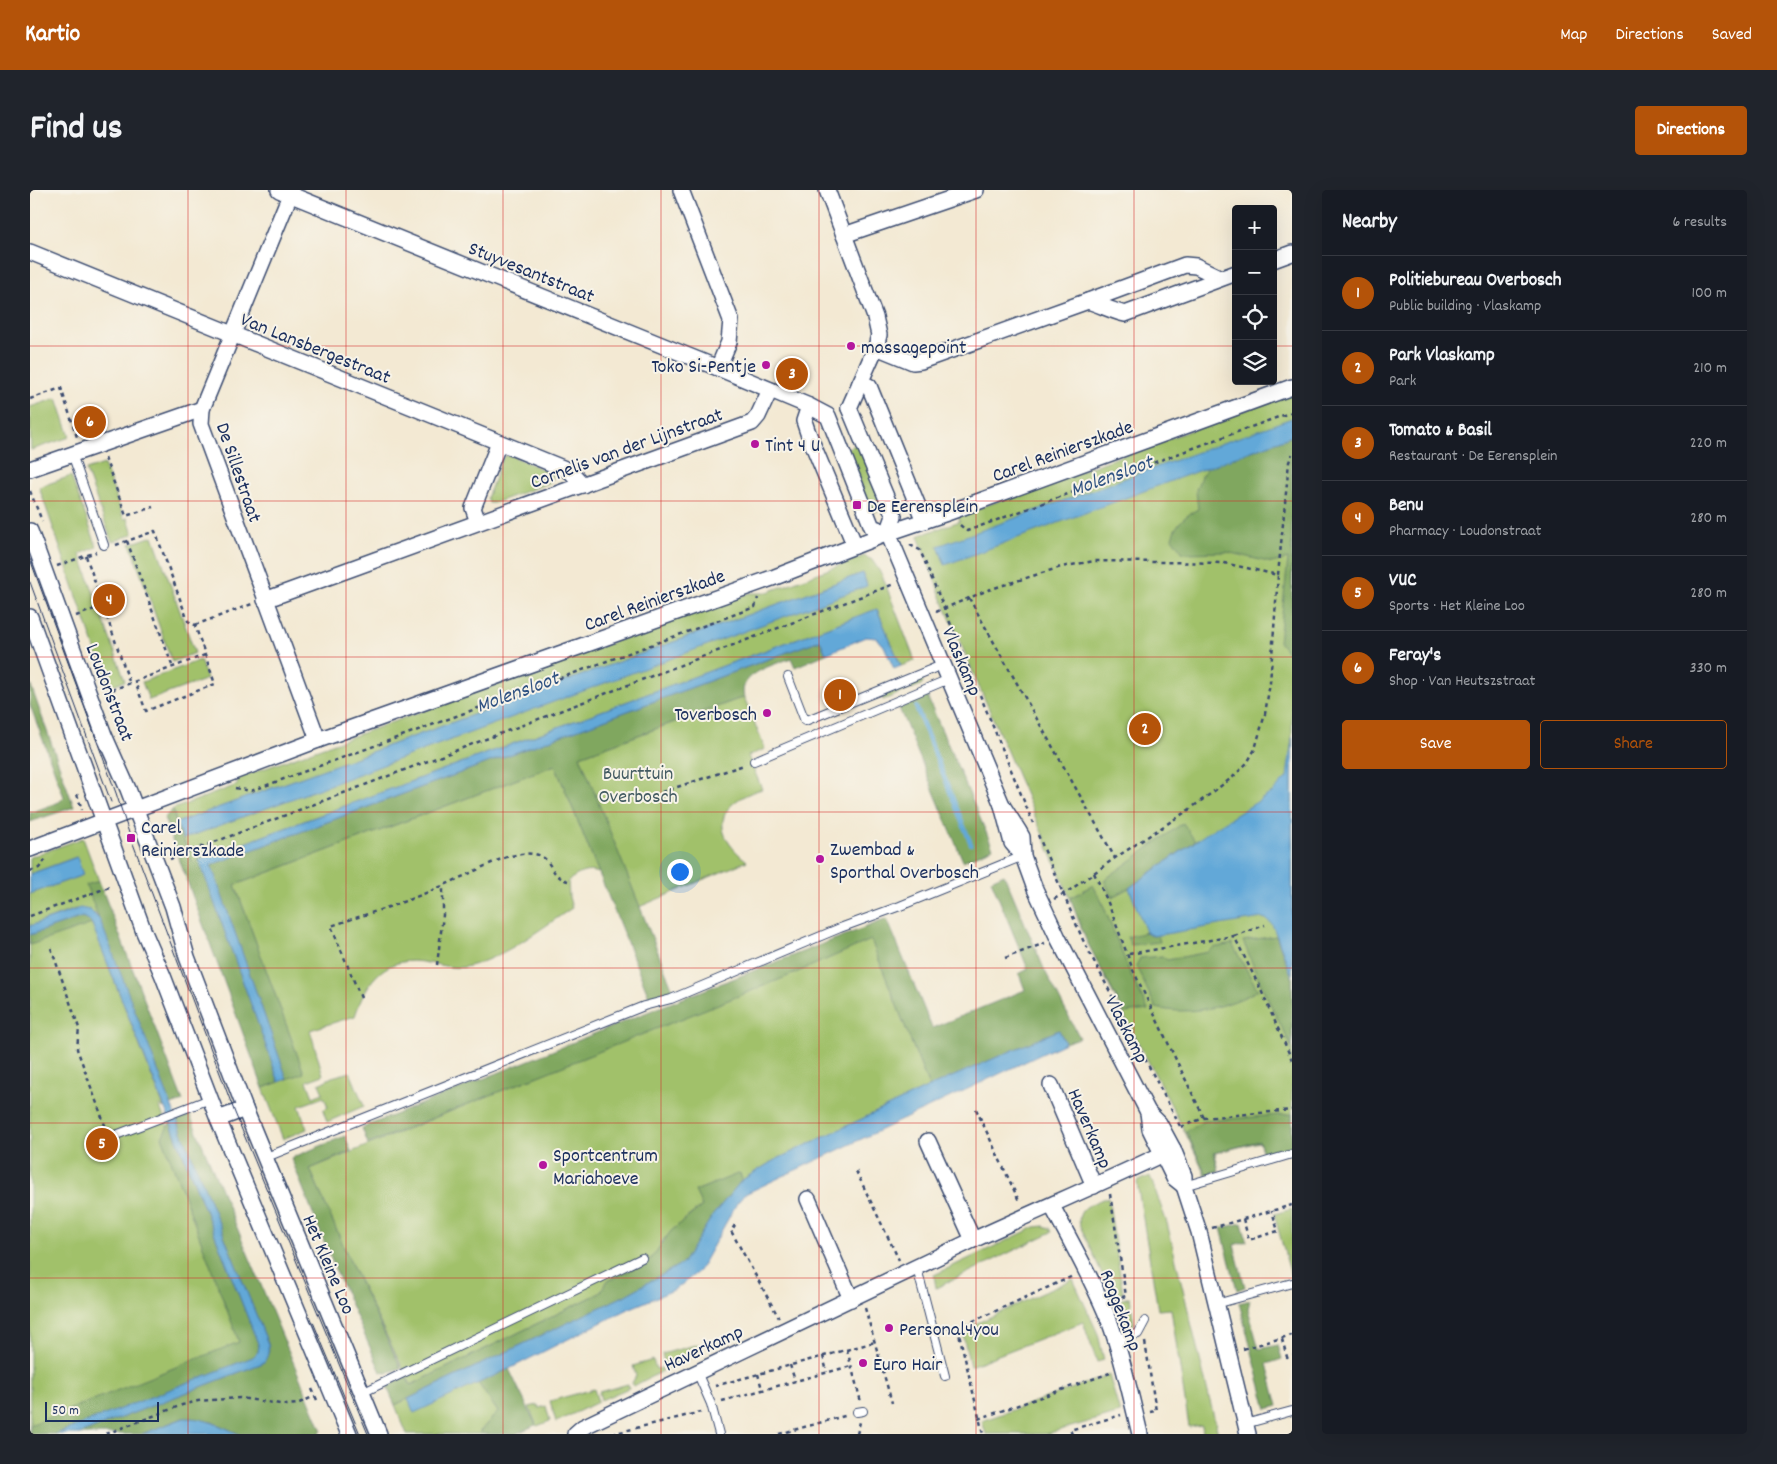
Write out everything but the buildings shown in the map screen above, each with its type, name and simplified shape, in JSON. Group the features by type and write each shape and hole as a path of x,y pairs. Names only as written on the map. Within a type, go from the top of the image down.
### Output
{"street":[{"path":"681,190 731,320 729,342 718,368"},
{"path":"827,190 875,317 879,334 876,347 849,408 828,416"},
{"path":"844,235 976,190"},
{"name":"Stuyvesantstraat","path":"287,192 770,390"},
{"name":"De Sillestraat","path":"287,192 234,335 202,408 201,424 318,740"},
{"name":"Van Lansbergestraat","path":"30,252 570,471 583,485"},
{"path":"1277,259 1292,253"},
{"path":"876,347 913,362 921,362 1185,265 1196,266 1229,276"},
{"path":"1088,301 1102,305 1113,312 1125,314 1229,276"},
{"path":"860,383 869,386 924,521"},
{"name":"Carel Reinierszkade","path":"30,849 318,740 775,577 888,533 1292,388"},
{"path":"770,390 828,416 872,527 888,533 894,516 849,408"},
{"name":"Cornelis van der Lijnstraat","path":"265,600 752,423 758,416 770,390"},
{"path":"809,406 804,421 855,546"},
{"path":"30,469 202,408"},
{"path":"478,522 473,508 499,443"},
{"name":"Loudonstraat","path":"36,527 104,734 136,810"},
{"name":"Vlaskamp","path":"888,533 1002,805 1012,843 1023,856 1058,938 1148,1112 1150,1129 1168,1151 1174,1178 1184,1186 1199,1232 1246,1429"},
{"path":"30,617 144,932 218,1119 349,1434"},
{"name":"Vlaskamp","path":"1002,805 1022,837 1023,856"},
{"name":"Het Kleine Loo","path":"136,810 173,907 187,957 264,1158 379,1434"},
{"name":"Haverkamp","path":"1051,1085 1094,1186"},
{"path":"218,1119 245,1109"},
{"path":"928,1141 973,1240"},
{"name":"Haverkamp","path":"575,1434 583,1427 973,1240 1026,1215 1052,1206 1168,1151"},
{"path":"808,1199 856,1296"},
{"name":"Roggekamp","path":"1052,1206 1086,1270 1115,1340 1140,1434"}],"lane":[{"path":"76,453 105,548"},
{"path":"788,677 805,721 942,665"},
{"path":"754,761 949,680"},
{"path":"264,1158 635,1010 671,999 840,928 1023,856"},
{"path":"95,1142 210,1099"},
{"path":"1184,1186 1292,1154"},
{"path":"362,1393 642,1258"},
{"path":"911,1271 934,1331 945,1376"},
{"path":"1216,1304 1292,1283"},
{"path":"1115,1340 1138,1334 1145,1320"},
{"path":"697,1372 711,1404 718,1434"},
{"path":"1246,1429 1292,1411"}],"path":[{"path":"30,399 61,388 76,453"},
{"path":"963,528 966,531 1292,412"},
{"path":"1043,905 1062,895 1220,788 1247,763 1256,750 1270,683 1278,575 1289,462 1292,454"},
{"path":"108,464 126,516 153,507"},
{"path":"30,490 36,527"},
{"path":"54,557 57,566 155,531 188,621 195,625 215,684 146,711 135,682"},
{"path":"888,533 920,550 1033,824 1018,830"},
{"path":"128,541 172,668"},
{"path":"86,556 130,684"},
{"path":"923,617 969,597 1061,567 1094,561 1224,563 1278,575"},
{"path":"156,864 907,579"},
{"path":"233,788 251,791 736,614 755,607 759,595"},
{"path":"969,597 1115,858"},
{"path":"195,625 265,600"},
{"path":"79,624 76,616 104,605"},
{"path":"101,684 104,693 205,655"},
{"path":"662,792 754,761"},
{"path":"1037,832 1062,895 1083,940 1180,1128"},
{"path":"361,998 331,926 390,906 501,860 525,854 542,856 552,866 554,873 559,878 568,881"},
{"path":"1094,872 1133,970 1204,1118"},
{"path":"30,916 125,882"},
{"path":"437,965 444,915 443,885"},
{"path":"1128,954 1234,936 1265,925"},
{"path":"1234,936 1261,990 1292,1060"},
{"path":"1005,958 1058,938"},
{"path":"51,948 79,1028 77,1049 110,1137"},
{"path":"976,1109 1026,1215"},
{"path":"1168,1151 1180,1128 1204,1118 1292,1110"},
{"path":"856,1171 911,1271"},
{"path":"1101,1304 1126,1296 1108,1180"},
{"path":"1199,1232 1292,1205"},
{"path":"1243,1219 1249,1240 1278,1231 1272,1211"},
{"path":"735,1225 731,1231 786,1330"},
{"path":"958,1328 1086,1270"},
{"path":"856,1296 875,1342 892,1403"},
{"path":"934,1331 957,1325 978,1420 983,1434"},
{"path":"1228,1354 1292,1335"},
{"path":"1282,1338 1287,1356 1292,1355"},
{"path":"1072,1434 1070,1430 1135,1413 1156,1411 1145,1341"},
{"path":"705,1389 875,1342"},
{"path":"779,1434 860,1411 847,1350"},
{"path":"823,1356 827,1372"},
{"path":"790,1365 795,1381"},
{"path":"612,1434 706,1411 711,1404 851,1366"},
{"path":"978,1420 1123,1368"},
{"path":"758,1374 762,1390"},
{"path":"106,1434 182,1405 211,1398 240,1398 287,1405 297,1404 315,1396"}],"green space":[{"path":"1292,393 1292,1150 1264,1156 1259,1142 1215,1153 1219,1171 1206,1176 1085,934 943,602 918,536 960,521 958,516"},
{"path":"57,398 70,437 31,450 30,407"},
{"path":"1292,436 1292,655 1290,656 1279,642 1288,559 1272,563 1227,552 1183,553 1172,538 1182,520 1198,509 1196,490 1201,476 1208,467"},
{"path":"859,443 885,508 872,513 846,449"},
{"path":"510,455 551,473 553,478 549,483 494,503 489,503 487,498 502,459"},
{"path":"104,464 124,519 128,518 133,534 112,542 86,470"},
{"path":"71,476 97,547 80,554 125,681 108,686 39,487"},
{"path":"153,536 195,653 172,662 130,544"},
{"path":"864,556 872,560 882,575 915,661 901,666 877,609 193,862 183,839 867,585 863,573 176,823 173,809 237,785 238,778 749,593 765,593"},
{"path":"820,640 826,654 795,667 791,658 759,671 746,682 743,689 744,697 580,756 673,990 650,999 555,765 235,885 304,1073 287,1079 211,865"},
{"path":"200,660 207,679 149,700 142,682"},
{"path":"922,679 923,682 921,685 883,700 881,694"},
{"path":"30,683 74,807 30,822 30,813 59,802 64,797 30,705"},
{"path":"927,696 993,848 963,861 899,708"},
{"name":"Buurttuin Overbosch","path":"744,697 765,749 748,756 762,789 735,802 727,810 723,819 723,829 735,850 747,861 639,907 580,756"},
{"path":"555,765 599,873 583,872 568,881 572,908 510,949 497,956 464,967 413,961 401,962 390,966 380,972 372,981 355,1016 310,1030 323,1075 307,1081 313,1097 323,1093 319,1084 332,1077 350,1072 364,1106 327,1122 323,1110 328,1107 324,1097 299,1106 307,1129 283,1139 263,1088 303,1073 235,885"},
{"path":"173,809 176,823 193,862 199,860 279,1082 263,1088 164,818"},
{"path":"1183,823 1195,841 1129,888 1112,897 1104,880"},
{"path":"83,838 99,881 87,886 100,920 96,914 75,909 30,926 30,894 83,875 76,857 30,874 30,857"},
{"path":"1004,874 1045,971 1080,1038 1065,1043 1059,1030 929,1087 871,940 791,975 368,1144 362,1128 655,1009 887,919 932,1028 1025,990 1019,974 1028,969 991,880"},
{"path":"99,881 183,1101 171,1105 86,885"},
{"path":"1093,885 1102,902 1130,973 1148,1010 1124,1013 1086,940 1070,898"},
{"path":"82,917 89,920 92,924 30,945 30,935"},
{"path":"92,924 164,1108 159,1105 253,1348 30,1434 30,940"},
{"path":"1146,932 1153,936 1158,935 1160,942 1131,945 1127,937"},
{"path":"1276,936 1292,976 1292,1048 1263,989 1243,941"},
{"name":"Sportcentrum Mariahoeve","path":"871,939 929,1087 773,1161 742,1180 740,1174 696,1191 702,1206 662,1241 657,1252 650,1260 606,1282 600,1293 411,1385 353,1268 310,1169"},
{"path":"1232,944 1258,990 1235,1001 1209,1008 1182,1011 1156,1008 1136,966 1140,958 1162,956 1167,960 1208,952 1213,948"},
{"path":"1292,1114 1292,1148 1264,1155 1259,1141 1214,1153 1218,1170 1206,1174 1186,1131 1204,1121"},
{"path":"190,1115 322,1431 319,1434 239,1434 212,1422 183,1418 142,1434 79,1434 263,1363 269,1351 268,1344 177,1120"},
{"path":"170,1122 259,1346 258,1352 254,1357 56,1434 30,1434 30,1425 239,1342 162,1137"},
{"path":"345,1136 351,1151 310,1169 353,1268 401,1368 386,1373 381,1372 335,1269 291,1158"},
{"path":"740,1173 742,1180 713,1215 683,1263 624,1296 395,1405 387,1387 405,1376 411,1385 600,1293 606,1282 650,1260 671,1231 702,1206 695,1191"},
{"path":"1150,1176 1167,1223 1218,1434 1203,1434 1202,1425 1189,1427 1171,1309 1158,1310 1137,1182"},
{"path":"1108,1197 1123,1293 1113,1297 1080,1226 1079,1220 1083,1210"},
{"path":"1292,1209 1292,1275 1291,1276 1274,1214"},
{"path":"1242,1223 1247,1241 1234,1245 1245,1287 1237,1290 1221,1228"},
{"path":"1044,1226 1050,1228 1052,1232 936,1288 934,1275 1035,1227"},
{"path":"1073,1279 1098,1334 1104,1360 1097,1362 1083,1322 970,1366 962,1330"},
{"path":"1130,1297 1134,1324 1126,1327 1115,1301"},
{"path":"1250,1300 1248,1309 1259,1349 1278,1345 1282,1359 1267,1364 1278,1406 1267,1409 1239,1303"},
{"path":"699,1344 701,1353 666,1369 662,1354"},
{"path":"653,1360 656,1369 662,1368 663,1371 633,1386 632,1383 636,1376 633,1366"},
{"path":"509,1369 536,1425 515,1434 481,1434 480,1431 498,1412 478,1383"},
{"path":"1109,1375 1120,1413 1046,1434 986,1434 982,1421"},
{"path":"478,1383 498,1412 480,1431 481,1434 407,1434 395,1405 408,1399 414,1412"},
{"path":"628,1384 629,1388 601,1400 599,1392"},
{"path":"594,1389 598,1402 556,1422 550,1401"},
{"path":"538,1405 539,1408 546,1406 550,1421 537,1426 529,1407"}],"water":[{"path":"1292,418 1292,436 945,565 938,546"},
{"path":"863,573 867,586 183,839 176,823"},
{"path":"877,609 901,666 894,669 884,646 877,638 866,637 826,654 820,640 211,865 287,1079 279,1082 199,860"},
{"path":"1292,738 1292,976 1272,924 1266,919 1262,918 1153,936 1146,932 1129,888 1210,831 1273,792 1287,777"},
{"path":"77,857 83,875 30,894 30,874"},
{"path":"80,908 90,910 100,920 177,1120 268,1344 268,1350 263,1363 79,1434 56,1434 253,1357 258,1352 259,1346 92,924 89,920 82,917 30,935 30,926"},
{"path":"1059,1030 1065,1043 745,1194 737,1203 699,1271 676,1289 626,1310 509,1369 414,1413 408,1399 624,1296 683,1263 713,1215 742,1180 773,1161 929,1087"},
{"path":"184,1418 219,1425 239,1434 142,1434"}],"waterway":[{"path":"916,707 971,844"}],"tram line":[{"path":"30,559 129,833 235,1113 368,1434"},
{"path":"30,582 111,802"},
{"path":"313,1322 360,1434"}],"place":[{"name":"massagepoint","path":"851,346"},
{"name":"Toko Si-Pentje","path":"766,365"},
{"name":"Tomato & Basil","path":"792,374"},
{"name":"Feray's","path":"90,422"},
{"name":"Tint 4 U","path":"755,444"},
{"name":"De Eerensplein","path":"857,505"},
{"name":"Benu","path":"109,600"},
{"name":"Politiebureau Overbosch","path":"840,695"},
{"name":"Toverbosch","path":"767,713"},
{"name":"Park Vlaskamp","path":"1145,729"},
{"name":"Carel Reinierszkade","path":"131,838"},
{"name":"Zwembad & Sporthal Overbosch","path":"820,859"},
{"name":"VUC","path":"102,1144"},
{"name":"Sportcentrum Mariahoeve","path":"543,1165"},
{"name":"Personal4you","path":"889,1328"},
{"name":"Euro Hair","path":"863,1363"}],"water label":[{"name":"Molensloot","path":"1111,475"},
{"name":"Molensloot","path":"517,691"}]}
